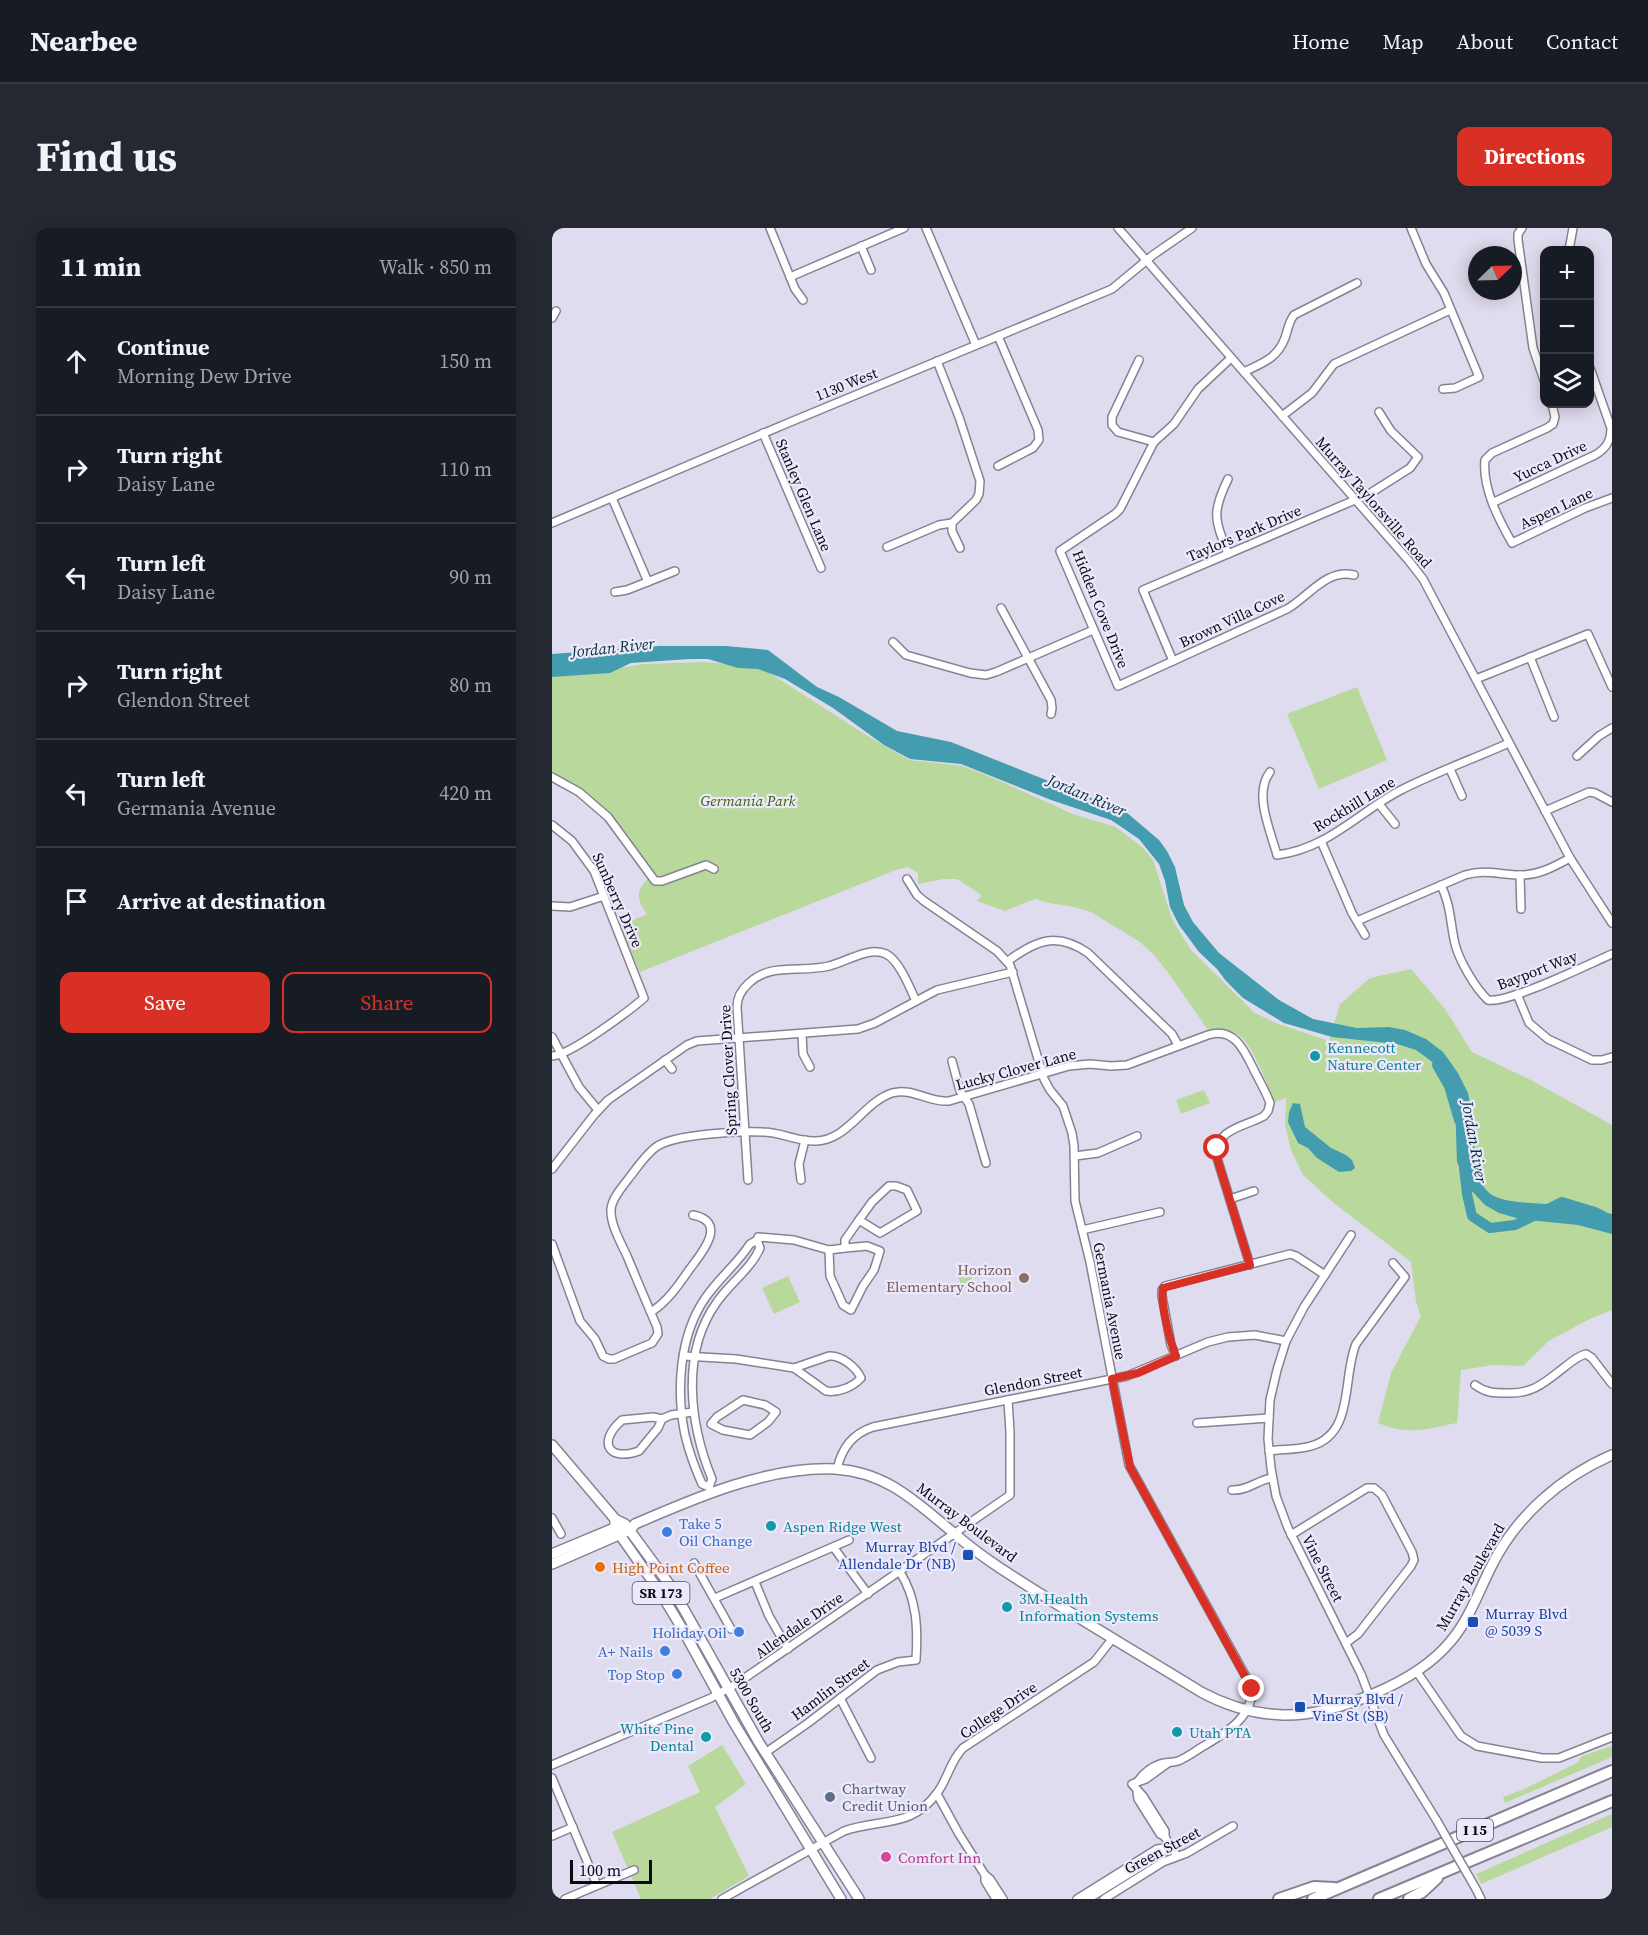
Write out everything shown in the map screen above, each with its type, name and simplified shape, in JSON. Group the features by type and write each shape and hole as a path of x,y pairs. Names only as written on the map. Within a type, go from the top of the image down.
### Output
{"highway":[{"name":"I 15","path":"1313,1899 1612,1771"},
{"name":"I 15","path":"1379,1899 1612,1801"},
{"path":"1409,1899 1422,1893 1444,1872"},
{"path":"1279,1899 1314,1887 1337,1889"}],"main road":[{"name":"5300 South","path":"552,1445 616,1527 660,1592 718,1695 841,1899"},
{"name":"Murray Boulevard","path":"616,1527 630,1526 710,1489 788,1473 837,1469 866,1475 895,1487 910,1497 955,1535 1000,1568 1217,1701 1246,1710 1299,1714 1329,1708 1368,1695 1417,1672 1436,1658 1468,1618 1492,1565 1507,1540 1525,1517 1564,1482 1586,1467 1612,1455"},
{"name":"5300 South","path":"616,1527 630,1526 672,1588 765,1753 859,1899"},
{"path":"552,1554 616,1527"},
{"path":"552,1564 616,1527"}],"street":[{"path":"770,228 796,291 803,300"},
{"path":"790,277 904,228"},
{"path":"926,228 976,345"},
{"name":"Murray Taylorsville Road","path":"1118,228 1423,579 1570,858 1612,923"},
{"name":"1130 West","path":"552,523 1112,289 1145,261 1192,228"},
{"path":"1411,228 1426,264 1444,293 1479,377 1455,388 1443,389"},
{"path":"1522,228 1518,234 1518,240 1531,339 1540,369"},
{"path":"1570,246 1573,228"},
{"path":"861,246 871,270"},
{"path":"1244,372 1274,357 1285,338 1288,322 1294,315 1357,283"},
{"path":"1282,416 1312,393 1334,364 1450,310"},
{"path":"998,336 1038,430 1040,440 1033,448 998,466"},
{"name":"Hidden Cove Drive","path":"1118,686 1060,551 1115,514 1154,442 1174,424 1198,388 1231,358"},
{"path":"1138,360 1112,417 1112,425 1118,432 1154,442"},
{"path":"887,547 939,525 951,523 978,497 980,485 977,468 937,361"},
{"name":"Yucca Drive","path":"1494,502 1594,455 1608,444 1611,428 1594,379"},
{"path":"1494,502 1486,480 1485,460 1492,453 1550,427 1555,417 1553,408"},
{"name":"Taylors Park Drive","path":"1173,661 1143,590 1356,500 1410,468 1418,458 1395,436 1379,412"},
{"name":"Stanley Glen Lane","path":"763,433 821,568"},
{"path":"1228,479 1217,504 1216,513 1217,526 1228,554"},
{"path":"612,498 648,582"},
{"name":"Aspen Lane","path":"1494,502 1512,543 1585,508 1612,498"},
{"path":"951,523 960,548"},
{"path":"615,592 627,590 675,571"},
{"name":"Brown Villa Cove","path":"1118,686 1287,609 1337,574 1354,575"},
{"path":"1000,608 1051,700 1051,714"},
{"path":"893,642 906,655 970,673 986,675 1093,630"},
{"path":"1476,679 1588,633 1612,687"},
{"path":"1530,657 1554,717"},
{"path":"1578,756 1599,736 1612,728"},
{"name":"Rockhill Lane","path":"1270,772 1264,786 1266,822 1277,855 1288,854 1339,832 1401,790 1509,743"},
{"path":"1450,769 1462,796"},
{"path":"552,777 579,792 608,817 654,880 663,881 706,865 714,869"},
{"path":"1545,811 1589,792 1612,802"},
{"path":"1378,804 1395,824"},
{"name":"Sunberry Drive","path":"552,825 572,841 587,859 644,998 571,1050 556,1057"},
{"path":"1321,841 1352,913 1365,935"},
{"path":"1357,921 1465,875 1482,871 1520,875 1542,872 1570,858"},
{"path":"1520,875 1521,909"},
{"name":"Germania Avenue","path":"908,879 924,902 997,951 1008,961 1013,972 1042,1075 1048,1088 1067,1113 1072,1133 1075,1156 1074,1195 1130,1467 1250,1684 1251,1700 1246,1710"},
{"name":"Bayport Way","path":"1441,885 1450,910 1457,952 1488,1000 1517,994 1612,954"},
{"path":"552,906 570,908 604,896"},
{"path":"1008,961 1021,951 1042,942 1060,941 1078,947 1092,957 1169,1032 1178,1045"},
{"name":"Spring Clover Drive","path":"748,1180 737,1004 739,995 752,980 769,971 822,968 869,952 880,952 895,961 916,1001"},
{"path":"552,1169 598,1110 614,1096 694,1042 862,1028 937,990 1013,972"},
{"path":"1517,994 1529,1023 1548,1039 1592,1060 1602,1060 1612,1056"},
{"path":"1026,1017 1034,1015"},
{"name":"Lucky Clover Lane","path":"552,1244 580,1321 595,1339 606,1358 614,1359 655,1340 658,1332 615,1227 611,1208 648,1154 663,1143 681,1137 744,1132 772,1132 805,1140 822,1141 835,1136 881,1098 893,1092 908,1092 942,1101 964,1097 1082,1064 1123,1066 1215,1032 1231,1036 1243,1048 1270,1103 1264,1116 1228,1132 1219,1142 1217,1158 1230,1199"},
{"path":"802,1034 804,1054 810,1067"},
{"path":"552,1037 556,1057 598,1110"},
{"path":"665,1060 672,1069"},
{"path":"952,1060 960,1091 969,1104 986,1163"},
{"path":"1075,1156 1095,1154 1137,1136"},
{"path":"801,1180 799,1164 805,1140"},
{"path":"845,1248 845,1240 859,1220 877,1196 893,1186 907,1190 917,1211 880,1233 859,1220"},
{"path":"1250,1265 1230,1199 1254,1191"},
{"path":"1082,1230 1160,1212"},
{"path":"651,1312 675,1290 709,1242 708,1222 702,1217 693,1215"},
{"name":"Vine Street","path":"1351,1235 1304,1307 1286,1341 1274,1380 1269,1418 1272,1478 1291,1535 1361,1674 1391,1748 1437,1821 1481,1899"},
{"path":"757,1239 760,1248 756,1256 721,1296 707,1317 700,1334 695,1357 693,1412 704,1459 712,1479 710,1489 702,1484 690,1454 682,1413 684,1356 693,1322 704,1300 750,1244 757,1239 794,1240 829,1250 867,1246 880,1251 874,1270 851,1310 843,1305 830,1276 829,1250"},
{"path":"1176,1356 1171,1345 1162,1296 1163,1288 1293,1255 1325,1275"},
{"path":"1269,1451 1310,1447 1326,1439 1334,1431 1341,1417 1356,1344 1405,1277 1393,1263"},
{"name":"Glendon Street","path":"837,1469 839,1458 847,1444 856,1435 868,1429 1138,1373 1208,1342 1235,1336 1255,1335 1286,1341"},
{"path":"1475,1385 1490,1393 1530,1391 1545,1383 1576,1358 1586,1354 1592,1358 1612,1384"},
{"path":"684,1356 735,1359 794,1368 830,1392 851,1386 861,1378 854,1368 835,1356 807,1362 794,1368"},
{"path":"684,1429 711,1425 749,1435 768,1422 776,1412 765,1405 742,1400 717,1417 711,1425"},
{"name":"Allendale Drive","path":"552,1765 718,1695 955,1535 1010,1495 1008,1400"},
{"path":"662,1419 658,1428 639,1451 617,1454 608,1446 608,1437 622,1420 653,1417 662,1419 671,1415 693,1412"},
{"path":"1197,1423 1269,1418"},
{"path":"1232,1490 1242,1490 1263,1479 1272,1478"},
{"path":"1291,1535 1366,1488 1374,1488 1382,1495 1412,1552 1413,1564 1358,1634 1346,1643"},
{"path":"553,1520 561,1534"},
{"path":"715,1599 849,1540"},
{"path":"834,1548 868,1594"},
{"path":"694,1563 731,1629"},
{"name":"Hamlin Street","path":"765,1753 877,1670 898,1662 916,1660 916,1613 911,1594 900,1572"},
{"path":"755,1582 769,1616 788,1649"},
{"name":"College Drive","path":"810,1850 855,1827 891,1823 921,1809 937,1794 954,1759 963,1749 1094,1662 1113,1638"},
{"path":"1417,1672 1461,1736 1477,1746 1542,1758 1559,1758 1612,1737"},
{"path":"840,1698 871,1758"},
{"path":"1177,1856 1167,1846 1165,1831 1135,1785 1168,1763 1184,1759 1231,1729 1246,1710"},
{"path":"552,1778 597,1885"},
{"path":"937,1794 944,1803 958,1834 1003,1899"},
{"name":"Green Street","path":"1104,1899 1154,1867 1187,1853 1233,1826"},
{"path":"552,1836 573,1827"},
{"path":"1077,1899 1157,1849 1167,1846"},
{"path":"1088,1899 1161,1854 1167,1846"},
{"path":"722,1899 810,1850"},
{"path":"565,1899 633,1870"},
{"path":"985,1875 985,1881 996,1899"}],"green space":[{"name":"Germania Park","path":"702,662 759,666 909,760 963,766 1073,814 1116,827 1142,847 1153,860 1172,919 1191,950 1255,1013 1276,1023 1326,1040 1328,1044 1340,1004 1370,978 1411,969 1445,1009 1472,1052 1533,1081 1612,1125 1612,1310 1550,1340 1523,1366 1493,1365 1461,1370 1457,1423 1409,1430 1378,1423 1391,1373 1421,1316 1416,1302 1411,1262 1335,1204 1303,1175 1291,1150 1285,1125 1286,1098 1275,1102 1255,1057 1245,1041 1229,1031 1208,1030 1154,955 1140,942 1091,912 1035,899 1005,911 977,901 980,894 957,879 918,884 918,873 908,867 640,972 620,926 647,914 640,903 639,893 643,884 653,874 610,816 584,793 552,772 552,676 580,675 644,664"},
{"path":"1357,687 1387,760 1319,789 1287,714"},
{"path":"1204,1090 1210,1103 1181,1114 1176,1100"},
{"path":"969,1265 973,1287 961,1289 957,1268"},
{"path":"788,1276 800,1302 774,1314 762,1288"},
{"path":"722,1745 746,1784 715,1807 749,1876 710,1899 641,1899 612,1832 700,1792 688,1766"},
{"path":"1612,1746 1612,1757 1505,1803 1503,1797 1577,1763 1582,1756"},
{"path":"1612,1814 1612,1827 1481,1884 1476,1874"}],"water":[{"path":"659,646 726,646 768,650 817,687 839,697 897,731 951,742 1126,812 1159,840 1167,851 1175,867 1184,905 1193,922 1219,953 1279,1000 1313,1019 1357,1028 1389,1027 1405,1030 1426,1039 1443,1052 1458,1073 1468,1093 1472,1114 1476,1172 1489,1193 1510,1201 1612,1214 1612,1234 1578,1225 1520,1219 1499,1213 1485,1205 1468,1187 1457,1162 1455,1103 1445,1077 1431,1061 1416,1050 1397,1044 1332,1037 1284,1023 1243,998 1199,952 1179,925 1170,907 1159,864 1139,839 1111,820 1051,800 961,764 910,759 884,745 833,708 785,679 758,669 738,668 708,659 690,659 631,663 610,673 552,677 552,654"},
{"path":"1293,1103 1300,1104 1305,1127 1331,1148 1346,1155 1352,1160 1355,1168 1351,1171 1339,1172 1298,1143 1288,1122"}],"waterway":[{"name":"Jordan River","path":"1437,1065 1449,1086 1459,1120"},
{"name":"Jordan River","path":"1464,1168 1472,1216 1490,1228 1515,1225 1562,1202 1595,1212 1612,1221"}],"place":[{"name":"Kennecott Nature Center","path":"1315,1056"},
{"name":"Horizon Elementary School","path":"1024,1278"},
{"name":"Aspen Ridge West","path":"771,1526"},
{"name":"Take 5 Oil Change","path":"667,1532"},
{"name":"Murray Blvd / Allendale Dr (NB)","path":"968,1555"},
{"name":"High Point Coffee","path":"600,1567"},
{"name":"3M Health Information Systems","path":"1007,1607"},
{"name":"Murray Blvd @ 5039 S","path":"1473,1622"},
{"name":"Holiday Oil","path":"739,1632"},
{"name":"A+ Nails","path":"665,1651"},
{"name":"Top Stop","path":"677,1674"},
{"name":"Murray Blvd / Vine St (SB)","path":"1300,1707"},
{"name":"Utah PTA","path":"1177,1732"},
{"name":"White Pine Dental","path":"706,1737"},
{"name":"Chartway Credit Union","path":"830,1797"},
{"name":"Comfort Inn","path":"886,1857"}],"route":[{"path":"1217,1148 1217,1158 1250,1265 1163,1288 1162,1296 1171,1345 1176,1356 1138,1373 1112,1379 1130,1467 1252,1689"}]}
